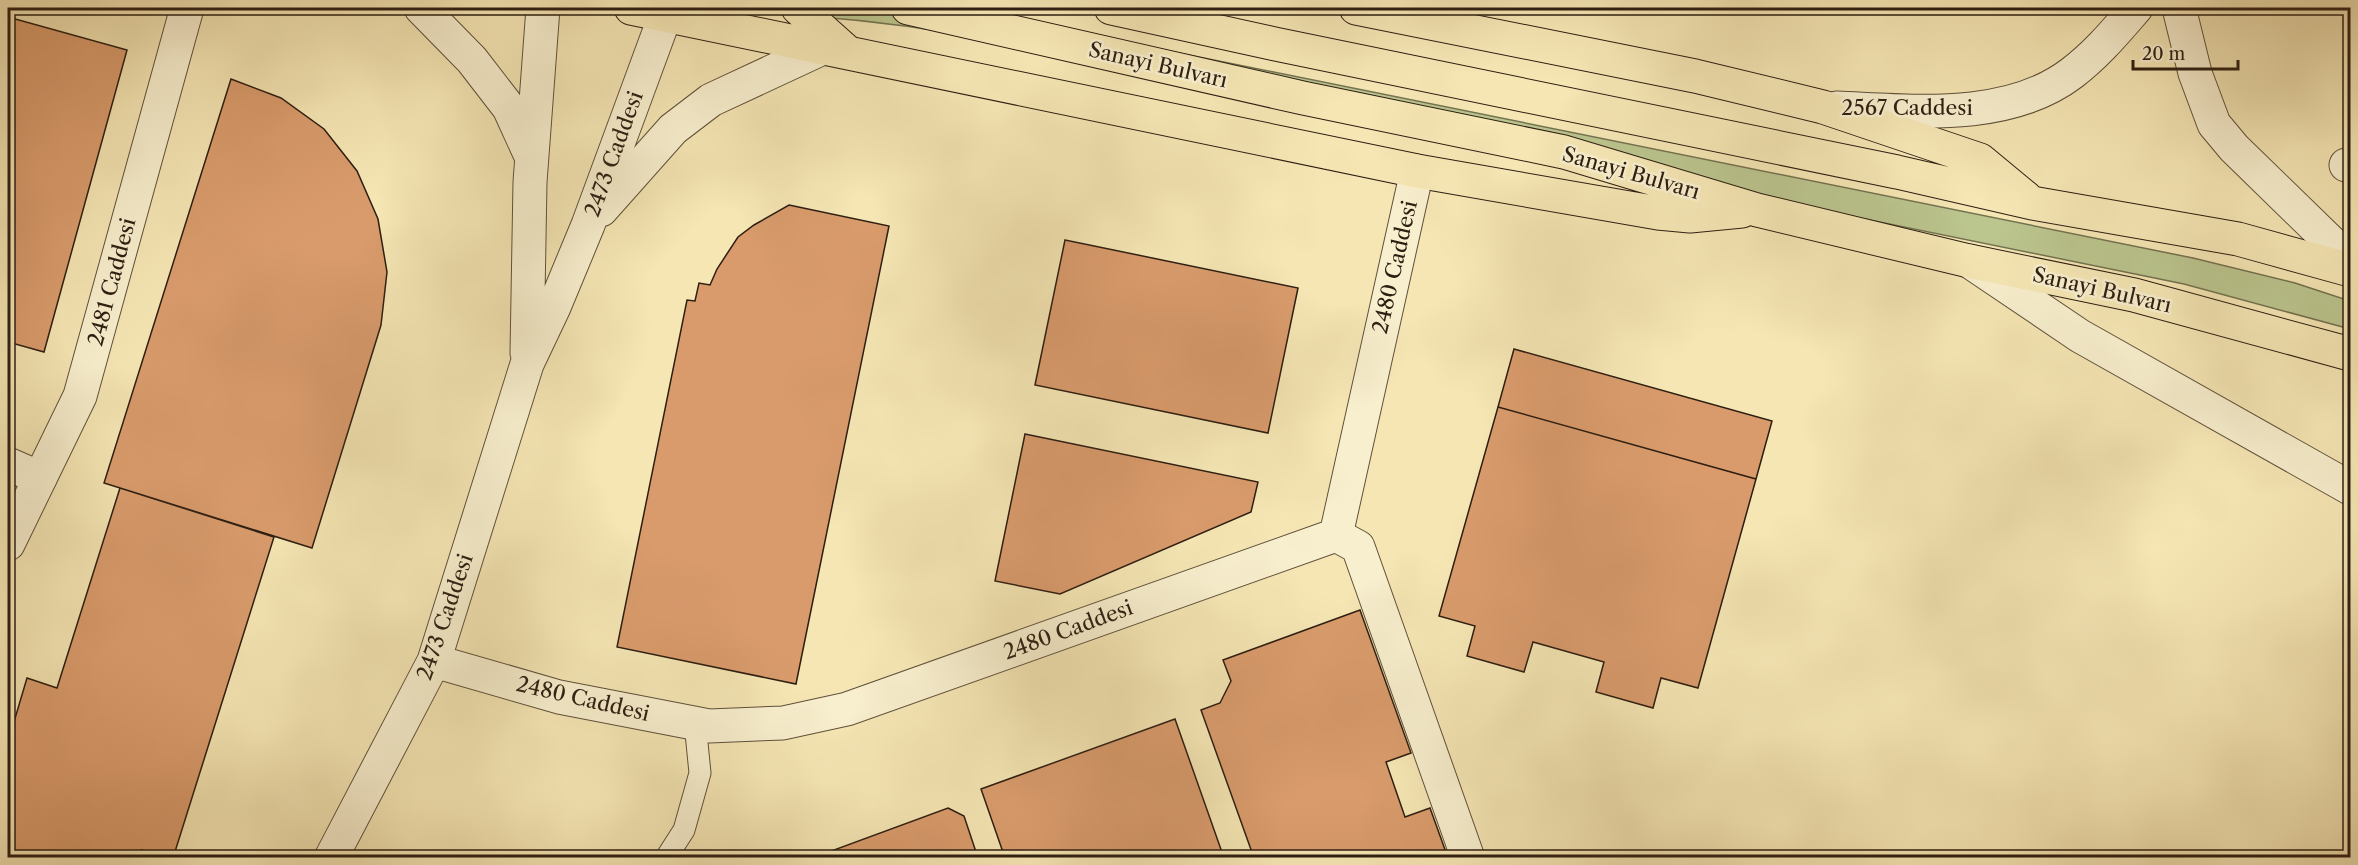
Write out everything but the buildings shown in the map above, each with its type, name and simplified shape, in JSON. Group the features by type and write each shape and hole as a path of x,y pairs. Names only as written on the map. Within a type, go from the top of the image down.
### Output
{"main road":[{"path":"631,8 666,11 1417,171 1658,213 1690,216 1757,210"},
{"path":"798,8 836,49"},
{"name":"Sanayi Bulvarı","path":"908,8 1303,98 1564,152 1757,210 1969,261 2134,295 2350,354"},
{"path":"1111,8 1275,45 1614,112 2032,202 2238,239 2350,270"},
{"path":"1356,8 1695,76 1823,107 1980,160 2032,202"}],"street":[{"name":"2481 Caddesi","path":"8,544 80,396 187,8"},
{"path":"421,8 472,60 509,108 532,159"},
{"name":"2473 Caddesi","path":"527,364 532,159 543,8"},
{"name":"2567 Caddesi","path":"1823,107 1932,112 1995,107 2027,96 2070,75 2093,56 2136,8"},
{"path":"2179,8 2195,73 2214,124 2234,148 2350,261"},
{"name":"2473 Caddesi","path":"331,858 434,661 527,364 554,307 588,225 666,11"},
{"path":"588,225 673,129 711,100 836,49"},
{"name":"2480 Caddesi","path":"434,661 559,697 709,726 783,723 847,709 1336,535 1417,171"},
{"path":"1969,261 2080,336 2350,488"},
{"path":"8,464 40,478"},
{"path":"1336,535 1358,547 1468,858"}],"lane":[{"path":"666,858 684,830 699,773 695,723"}],"green space":[{"path":"732,8 957,8 2193,258 2295,283 2350,301 2350,329 2184,284 953,33 842,19 730,12"}]}
